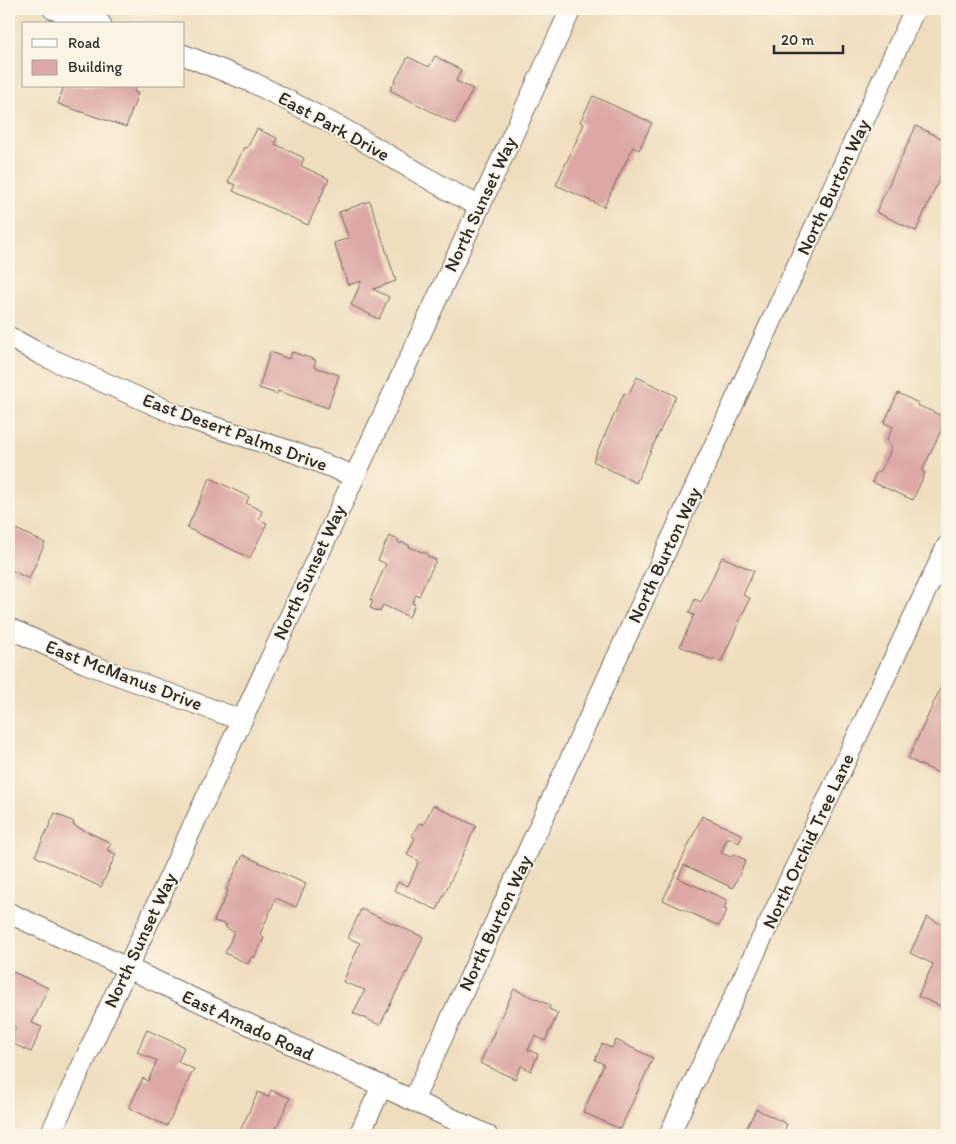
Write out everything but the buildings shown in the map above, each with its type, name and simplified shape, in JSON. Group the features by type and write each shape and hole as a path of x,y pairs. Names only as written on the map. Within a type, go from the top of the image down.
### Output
{"street":[{"path":"52,9 94,22"},
{"name":"North Sunset Way","path":"50,1135 571,9"},
{"name":"North Burton Way","path":"413,1101 915,9"},
{"name":"East Park Drive","path":"185,55 254,83 345,130 479,206"},
{"name":"East Desert Palms Drive","path":"9,337 42,355 180,416 293,452 354,476"},
{"name":"North Orchid Tree Lane","path":"669,1135 947,546"},
{"name":"East McManus Drive","path":"9,628 86,663 241,720"},
{"name":"East Amado Road","path":"9,913 487,1135"},
{"path":"359,1135 382,1086"}]}
